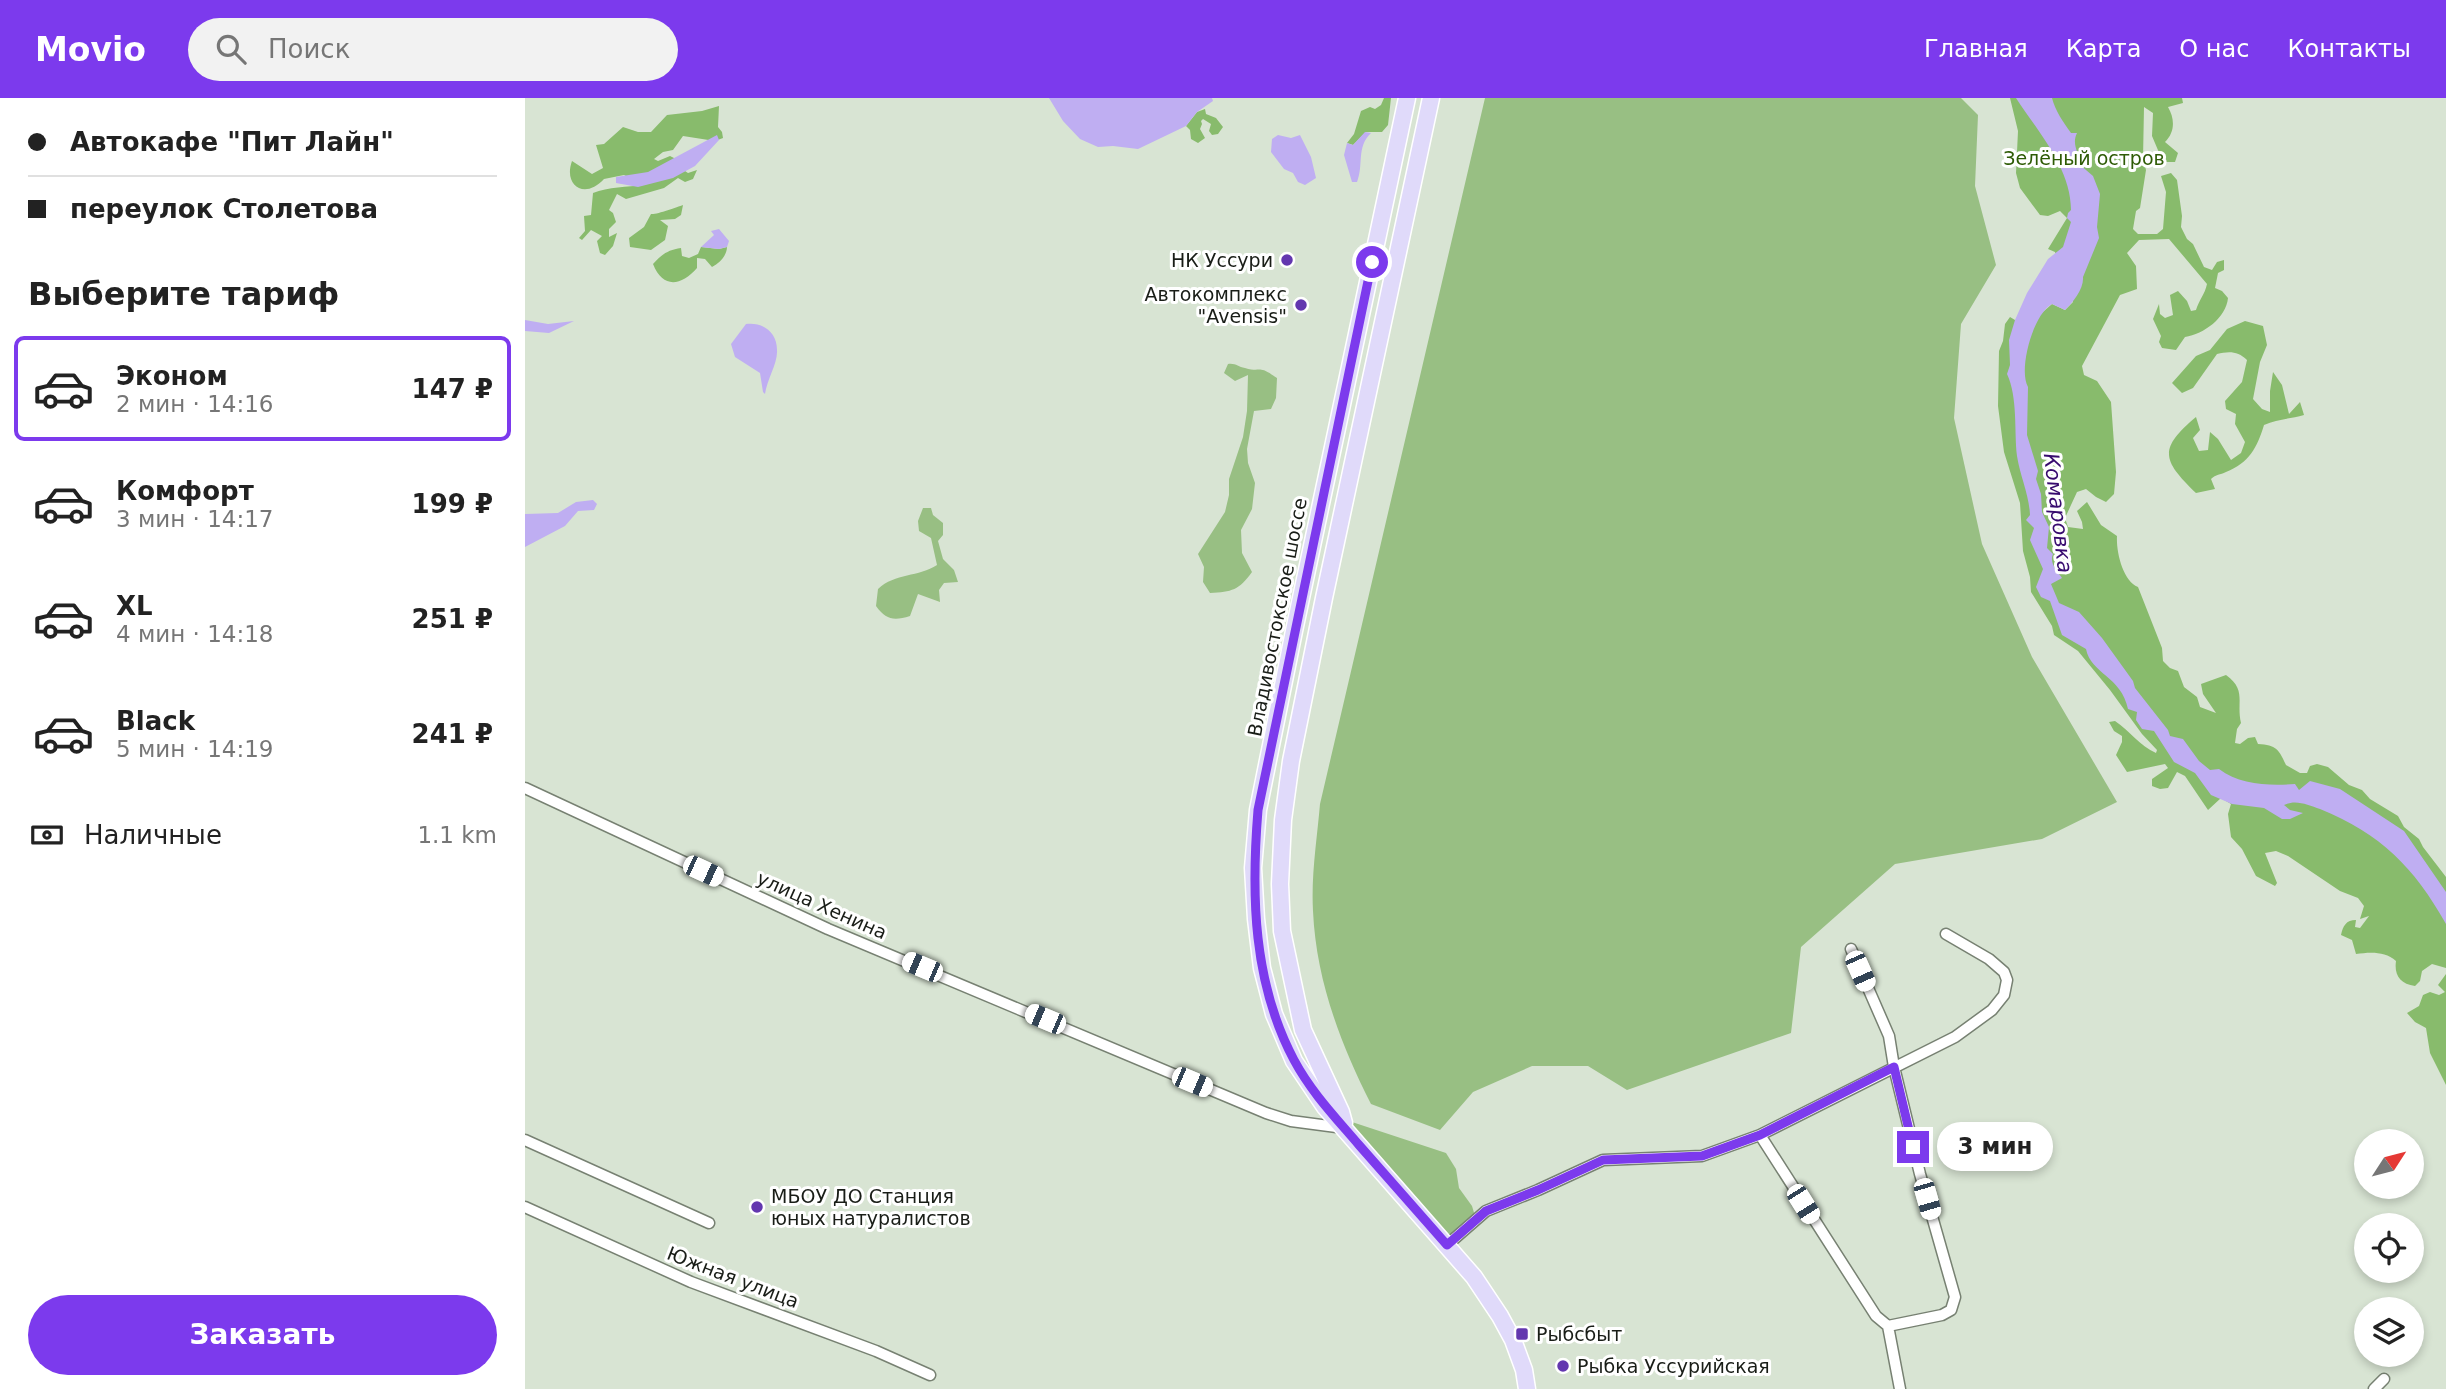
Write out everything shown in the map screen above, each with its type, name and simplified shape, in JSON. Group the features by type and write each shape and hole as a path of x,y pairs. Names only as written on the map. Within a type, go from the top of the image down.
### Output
{"highway":[{"name":"Владивостокское шоссе","path":"1407,98 1258,810 1253,868 1255,919 1262,968 1274,1014 1294,1061 1325,1107 1474,1277 1500,1316 1524,1370 1527,1389"},
{"name":"Владивостокское шоссе","path":"1345,1129 1341,1112 1303,1030 1282,931 1280,884 1283,820 1327,584 1431,98"},
{"path":"1265,779 1269,786 1276,790 1283,788 1288,782"}],"street":[{"name":"улица Хенина","path":"525,788 828,929 1266,1113 1291,1121 1345,1129"},
{"path":"1447,1245 1486,1211 1603,1160 1702,1156 1760,1135 1965,1030 1992,1010 2004,995 2007,980 2004,972 1989,959 1946,934"},
{"path":"1851,949 1889,1036 1920,1174 1955,1297 1951,1310 1942,1315 1888,1326"},
{"path":"1760,1135 1861,1297 1888,1326 1900,1389"},
{"path":"525,1140 709,1223"},
{"name":"Южная улица","path":"525,1208 691,1282 876,1351 930,1375"},
{"path":"2374,1389 2384,1379"}],"green space":[{"path":"1384,98 1391,98 1388,125 1382,132 1366,132 1353,145 1347,143 1354,134 1361,111 1370,107 1375,109 1381,105"},
{"path":"1485,98 1961,98 1978,115 1975,186 1996,265 1961,324 1954,418 1982,544 2032,657 2117,802 2042,839 1895,864 1801,947 1791,1033 1627,1090 1588,1066 1532,1066 1473,1092 1440,1130 1371,1104 1349,1058 1324,986 1315,936 1313,884 1320,804"},
{"name":"Зелёный остров","path":"2010,98 2182,98 2183,103 2168,107 2173,125 2165,142 2178,153 2175,162 2163,162 2152,136 2153,113 2144,107 2143,159 2146,170 2140,208 2136,211 2133,229 2138,234 2157,234 2163,229 2166,192 2161,176 2171,173 2177,180 2181,227 2204,267 2212,270 2217,262 2224,260 2224,270 2218,273 2215,288 2228,298 2223,312 2213,324 2185,337 2176,350 2162,348 2159,342 2161,336 2153,319 2159,304 2160,314 2165,318 2173,315 2170,295 2178,291 2191,311 2196,310 2207,284 2169,239 2139,240 2127,253 2136,266 2137,289 2120,295 2082,366 2084,375 2097,381 2111,402 2116,472 2114,494 2106,502 2086,489 2077,492 2065,518 2068,527 2083,529 2077,511 2087,502 2101,525 2117,536 2121,565 2128,579 2138,587 2162,648 2163,661 2178,671 2184,687 2197,697 2200,707 2216,713 2203,694 2201,684 2226,675 2237,686 2241,723 2237,729 2235,743 2240,744 2255,737 2258,744 2277,749 2286,765 2300,773 2307,773 2310,766 2317,764 2328,767 2349,785 2362,790 2370,799 2398,816 2404,827 2419,839 2446,877 2446,968 2432,964 2422,971 2420,981 2415,986 2399,978 2396,961 2392,958 2377,953 2356,954 2352,940 2341,935 2347,922 2356,920 2355,927 2360,928 2369,916 2360,919 2364,906 2358,898 2340,891 2288,856 2276,851 2265,853 2277,883 2275,886 2256,876 2242,849 2231,837 2228,814 2231,804 2221,798 2208,810 2185,776 2177,772 2168,788 2152,786 2152,779 2168,768 2165,764 2127,772 2116,755 2122,736 2114,731 2109,722 2115,721 2145,746 2156,753 2157,750 2078,651 2054,635 2052,626 2031,592 2023,551 2020,503 2004,452 1998,406 1999,351 2005,324 2010,317 2015,320 2037,317 2052,304 2065,310 2073,302 2055,252 2048,249 2067,218 2060,211 2048,216 2040,215 2020,188 2016,173 2018,131"},
{"path":"719,106 718,127 723,138 715,141 683,136 673,150 663,152 654,159 658,161 670,156 682,162 682,169 688,173 697,170 693,179 685,182 678,178 664,188 626,199 617,194 609,210 616,222 609,229 609,237 617,233 613,246 605,255 600,253 597,241 602,236 591,230 582,240 579,238 585,231 584,216 591,215 593,193 643,185 624,175 604,179 590,189 577,187 571,177 572,161 592,174 603,168 596,145 604,144 623,127 638,132 651,132 667,115"},
{"path":"1205,109 1206,114 1216,118 1223,127 1218,134 1212,135 1209,131 1211,124 1203,119 1200,129 1205,138 1198,143 1191,139 1190,130 1186,126 1197,112"},
{"path":"683,205 681,215 675,219 660,220 668,226 665,240 651,250 630,247 629,238 644,227 651,214"},
{"path":"701,247 727,247 723,258 712,267 705,259 697,258 697,268 679,281 662,278 653,264 672,250 681,248 682,256 689,258 698,254"},
{"path":"2245,321 2263,326 2267,345 2260,362 2253,399 2262,409 2270,412 2273,372 2282,385 2289,414 2300,402 2304,415 2264,425 2255,448 2241,464 2211,479 2215,489 2196,493 2171,463 2170,446 2196,417 2200,430 2193,438 2199,451 2208,450 2210,432 2218,439 2231,460 2241,453 2245,442 2235,424 2236,414 2226,409 2225,401 2242,382 2247,360 2233,353 2217,354 2193,388 2182,393 2172,383 2196,356 2210,350 2227,329"},
{"path":"1228,364 1263,370 1277,378 1276,398 1271,409 1254,411 1247,449 1248,463 1255,483 1252,509 1241,530 1242,553 1252,572 1234,589 1210,593 1203,582 1204,567 1198,554 1225,512 1229,479 1243,437 1247,411 1248,375 1235,381 1224,373"},
{"path":"923,508 931,508 933,515 943,523 943,535 938,541 943,559 954,570 958,582 944,583 939,590 940,602 918,594 910,616 891,618 876,606 878,589 892,580 923,572 937,565 931,538 919,531 918,521"},
{"path":"2446,974 2446,1085 2430,1053 2426,1028 2415,1022 2407,1013 2419,1006 2423,995 2430,992 2439,995 2445,992 2438,985"},
{"path":"1352,1122 1446,1153 1456,1169 1459,1188 1472,1206 1475,1216 1451,1237 1354,1129"}],"shaded area":[{"path":"1049,98 1212,98 1213,101 1197,112 1186,126 1138,149 1098,147 1080,139 1063,121"},
{"path":"2016,98 2052,98 2068,129 2071,133 2077,133 2075,141 2079,164 2093,176 2100,194 2097,227 2099,238 2080,291 2065,310 2052,304 2045,310 2033,330 2026,356 2027,435 2038,471 2036,479 2041,494 2042,512 2049,527 2047,548 2053,554 2053,564 2062,578 2051,584 2059,603 2079,612 2102,638 2170,736 2183,739 2199,761 2210,770 2219,769 2236,778 2255,783 2295,784 2299,790 2310,781 2340,789 2404,831 2446,892 2446,924 2421,885 2394,854 2342,819 2302,803 2293,803 2284,805 2290,810 2303,813 2290,819 2282,819 2264,808 2232,804 2211,795 2195,773 2174,762 2154,731 2142,729 2136,720 2137,712 2128,709 2119,689 2094,664 2086,649 2062,635 2050,601 2041,597 2036,587 2043,569 2030,540 2034,528 2026,520 2030,515 2029,507 2017,456 2014,404 2007,374 2010,365 2009,340 2027,293 2048,259 2063,247 2071,222 2067,218 2071,210 2070,195 2059,165"},
{"path":"1365,132 1371,133 1363,144 1357,182 1352,182 1344,155 1347,143 1353,145"},
{"path":"717,135 719,140 695,166 673,178 638,187 616,183 616,177 648,172"},
{"path":"1278,135 1291,138 1300,135 1311,157 1316,178 1305,185 1298,182 1293,173 1284,169 1271,152 1272,139"},
{"path":"719,229 729,241 727,247 701,247 714,235 711,231"},
{"path":"525,320 548,324 574,321 549,333 525,331"},
{"path":"746,324 763,327 775,338 777,355 765,394 760,373 735,357 731,344"},
{"path":"593,500 597,504 594,510 578,511 565,526 525,547 525,514 558,513 576,502"}],"place":[{"name":"НК Уссури","path":"1287,260"},
{"name":"Автокомплекс \"Avensis\"","path":"1301,305"},
{"name":"МБОУ ДО Станция юных натуралистов","path":"757,1207"},
{"name":"Рыбсбыт","path":"1522,1334"},
{"name":"Рыбка Уссурийская","path":"1563,1366"}],"route":[{"path":"1372,262 1258,810 1253,868 1255,919 1262,968 1274,1014 1294,1061 1325,1107 1447,1245 1486,1211 1603,1160 1702,1156 1760,1135 1894,1067 1913,1147"}],"water label":[{"name":"Комаровка","path":"2058,513"}]}
